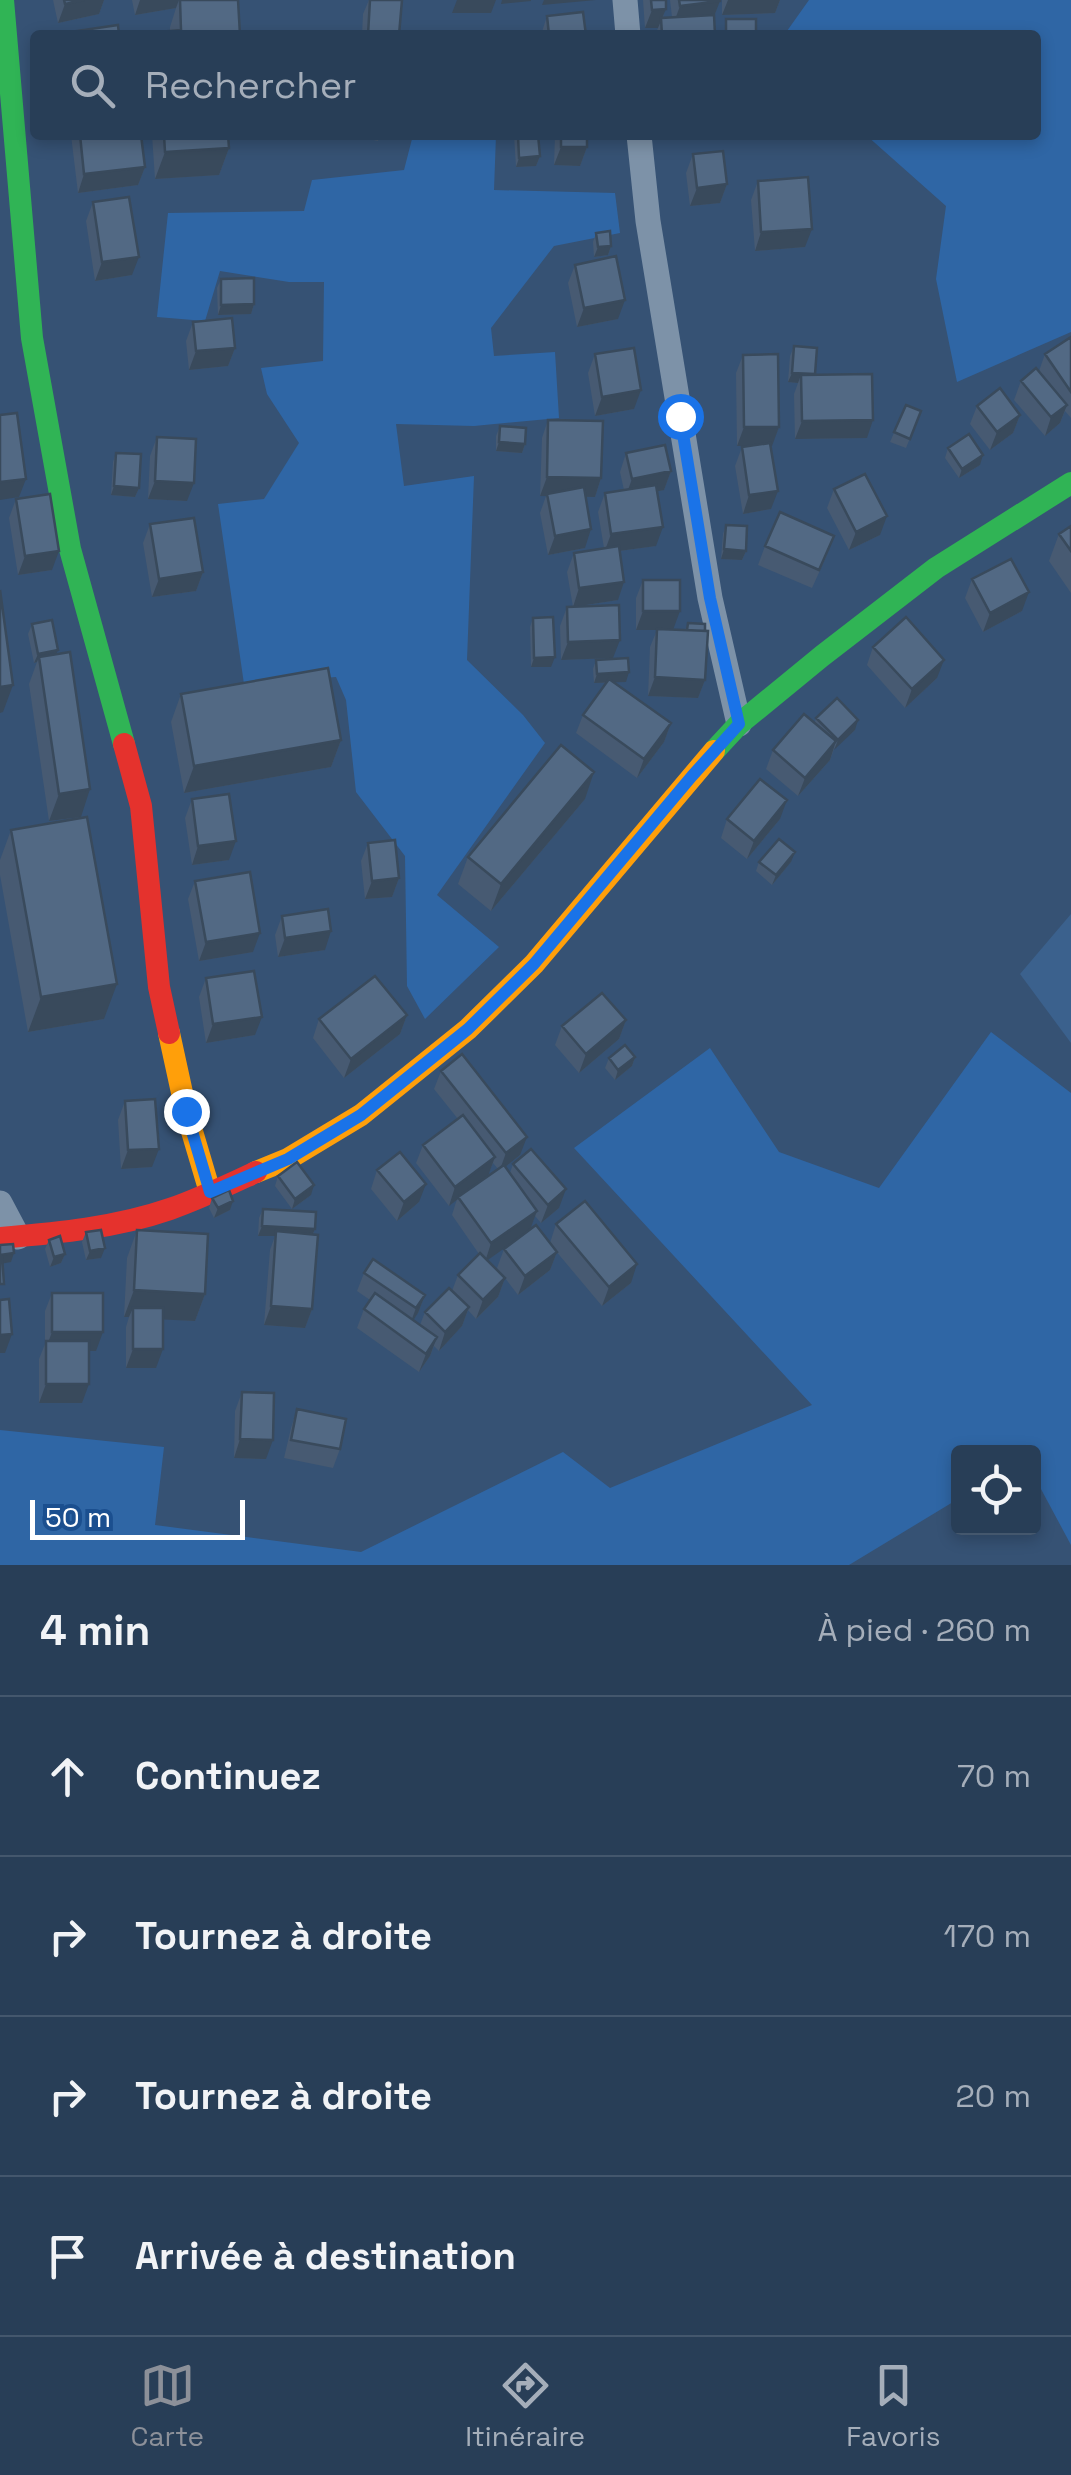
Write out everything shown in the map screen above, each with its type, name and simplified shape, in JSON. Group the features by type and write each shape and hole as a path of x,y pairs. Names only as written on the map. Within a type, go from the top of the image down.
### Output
{"street":[{"path":"3,0 32,338 70,549 141,806 160,987 186,1111 210,1192"},
{"path":"624,0 627,30"},
{"path":"640,140 648,221 710,598 739,724"},
{"path":"0,1202 9,1237 126,1221 170,1209 288,1159 361,1115 468,1029 534,964 739,724 936,568 1071,483"}],"shaded area":[{"path":"809,0 1071,0 1071,332 957,382 936,279 946,206 872,140 1041,140 1041,30 788,30"},
{"path":"412,140 496,140 494,190 615,193 620,233 554,246 491,328 494,356 555,352 559,418 474,426 396,424 404,486 474,476 467,660 523,715 545,743 437,895 499,947 425,1019 407,986 405,856 356,792 346,700 336,677 244,684 218,504 264,499 299,443 267,394 261,368 323,361 324,282 289,282 220,271 205,321 157,317 168,213 304,211 312,180 404,170"},
{"path":"1071,914 1071,1043 1020,974"},
{"path":"991,1032 1071,1093 1071,1545 1041,1489 1041,1445 951,1445 951,1503 849,1565 0,1565 0,1430 164,1447 155,1525 361,1552 563,1452 610,1488 812,1405 574,1148 710,1048 779,1152 879,1188"}],"building":[{"path":"180,0 238,0 240,30 181,30"},
{"path":"370,0 402,0 399,30 368,30"},
{"path":"651,0 666,0 666,9 652,10"},
{"path":"679,0 720,0 720,1 680,6"},
{"path":"583,12 585,30 548,30 547,16"},
{"path":"714,15 715,30 662,30 661,18"},
{"path":"726,19 756,19 756,30 726,30"},
{"path":"118,25 118,30 84,30"},
{"path":"81,140 142,140 145,167 84,174"},
{"path":"164,140 228,140 229,148 165,152"},
{"path":"518,140 538,140 540,156 519,158"},
{"path":"561,140 587,140 587,147 561,147"},
{"path":"723,151 727,184 697,188 693,154"},
{"path":"808,177 812,229 761,232 758,181"},
{"path":"129,197 139,257 102,262 93,202"},
{"path":"610,231 611,246 598,247 596,233"},
{"path":"616,256 625,300 584,308 575,265"},
{"path":"254,278 254,304 221,305 221,279"},
{"path":"232,318 235,348 196,351 193,322"},
{"path":"1071,337 1071,392 1045,354"},
{"path":"794,346 817,348 815,374 792,373"},
{"path":"634,348 641,390 602,397 595,354"},
{"path":"778,354 779,427 744,427 743,355"},
{"path":"1036,368 1067,405 1051,417 1021,381"},
{"path":"872,374 873,420 802,421 801,375"},
{"path":"1000,388 1020,415 997,432 977,406"},
{"path":"906,405 921,411 910,439 894,432"},
{"path":"17,413 26,479 0,482 0,415"},
{"path":"548,420 603,421 601,478 547,477"},
{"path":"500,426 526,428 525,444 499,442"},
{"path":"969,434 983,455 962,469 948,448"},
{"path":"157,437 196,439 194,483 155,481"},
{"path":"770,443 778,491 749,495 742,447"},
{"path":"665,445 671,471 632,479 626,453"},
{"path":"116,453 141,454 139,488 114,486"},
{"path":"865,474 887,516 856,532 834,489"},
{"path":"656,485 663,527 611,534 605,493"},
{"path":"584,487 591,529 555,536 547,494"},
{"path":"50,494 59,551 25,556 16,499"},
{"path":"780,512 834,536 819,570 765,546"},
{"path":"194,518 203,572 159,579 150,524"},
{"path":"726,525 747,526 746,551 724,549"},
{"path":"1071,526 1071,551 1059,534"},
{"path":"619,546 624,582 579,588 574,553"},
{"path":"1011,559 1029,592 990,613 972,579"},
{"path":"643,580 680,580 680,611 643,611"},
{"path":"0,590 13,685 0,687"},
{"path":"619,605 620,640 568,642 567,607"},
{"path":"553,617 555,657 534,658 533,618"},
{"path":"906,617 944,660 912,689 873,647"},
{"path":"52,620 58,650 38,654 32,624"},
{"path":"688,623 705,624 705,631 687,630"},
{"path":"657,629 708,631 705,680 655,677"},
{"path":"70,652 90,789 59,794 39,657"},
{"path":"628,658 629,672 597,674 596,660"},
{"path":"328,668 341,740 194,766 181,694"},
{"path":"609,679 671,723 644,759 583,715"},
{"path":"837,698 858,720 838,740 816,718"},
{"path":"804,714 836,741 805,778 773,750"},
{"path":"561,745 594,772 501,884 468,857"},
{"path":"760,779 787,800 754,841 727,819"},
{"path":"229,794 236,841 198,846 192,799"},
{"path":"87,817 117,984 41,997 11,830"},
{"path":"779,839 795,852 776,875 759,862"},
{"path":"395,840 399,878 372,881 368,843"},
{"path":"250,872 260,933 206,942 195,881"},
{"path":"328,909 331,931 285,938 282,916"},
{"path":"254,971 262,1017 213,1024 206,978"},
{"path":"375,976 407,1015 351,1059 319,1019"},
{"path":"602,993 626,1020 586,1054 562,1026"},
{"path":"625,1045 635,1057 618,1070 609,1058"},
{"path":"462,1054 527,1137 506,1153 441,1071"},
{"path":"155,1099 159,1149 128,1150 125,1101"},
{"path":"463,1115 495,1157 455,1187 423,1145"},
{"path":"531,1149 566,1189 548,1205 513,1164"},
{"path":"400,1152 426,1184 404,1202 377,1170"},
{"path":"297,1162 314,1185 295,1199 278,1176"},
{"path":"504,1165 537,1211 491,1243 458,1197"},
{"path":"229,1190 233,1201 218,1208 212,1198"},
{"path":"585,1201 637,1264 609,1287 556,1224"},
{"path":"263,1209 316,1212 315,1229 262,1226"},
{"path":"536,1225 557,1252 525,1276 504,1249"},
{"path":"101,1230 105,1248 90,1251 86,1232"},
{"path":"137,1230 208,1234 205,1294 134,1290"},
{"path":"276,1231 318,1235 312,1309 271,1306"},
{"path":"60,1236 65,1254 54,1257 49,1240"},
{"path":"13,1244 14,1253 0,1255 0,1245"},
{"path":"480,1253 505,1278 483,1300 458,1275"},
{"path":"2,1256 4,1284 0,1284"},
{"path":"373,1259 425,1295 416,1308 364,1273"},
{"path":"449,1288 469,1307 445,1332 425,1312"},
{"path":"52,1293 103,1293 103,1332 52,1332"},
{"path":"375,1293 437,1337 426,1354 364,1309"},
{"path":"9,1299 12,1334 0,1335 0,1300"},
{"path":"133,1308 163,1308 163,1349 133,1349"},
{"path":"46,1341 89,1341 89,1384 46,1384"},
{"path":"242,1392 274,1393 273,1440 240,1439"},
{"path":"297,1409 346,1419 340,1449 291,1440"}],"traffic: fast":[{"path":"3,0 32,338 70,549 124,744"},
{"path":"714,751 739,724 936,568 1071,483"}],"traffic: slow":[{"path":"256,1172 288,1159 361,1115 468,1029 534,964 714,751"},
{"path":"169,1033 186,1111 210,1192"}],"traffic: jam":[{"path":"124,744 141,806 159,987 169,1033"},
{"path":"0,1238 128,1221 192,1201 256,1172"}],"route":[{"path":"186,1111 210,1192 288,1159 361,1115 468,1029 534,964 739,724 710,598 680,416"}]}
